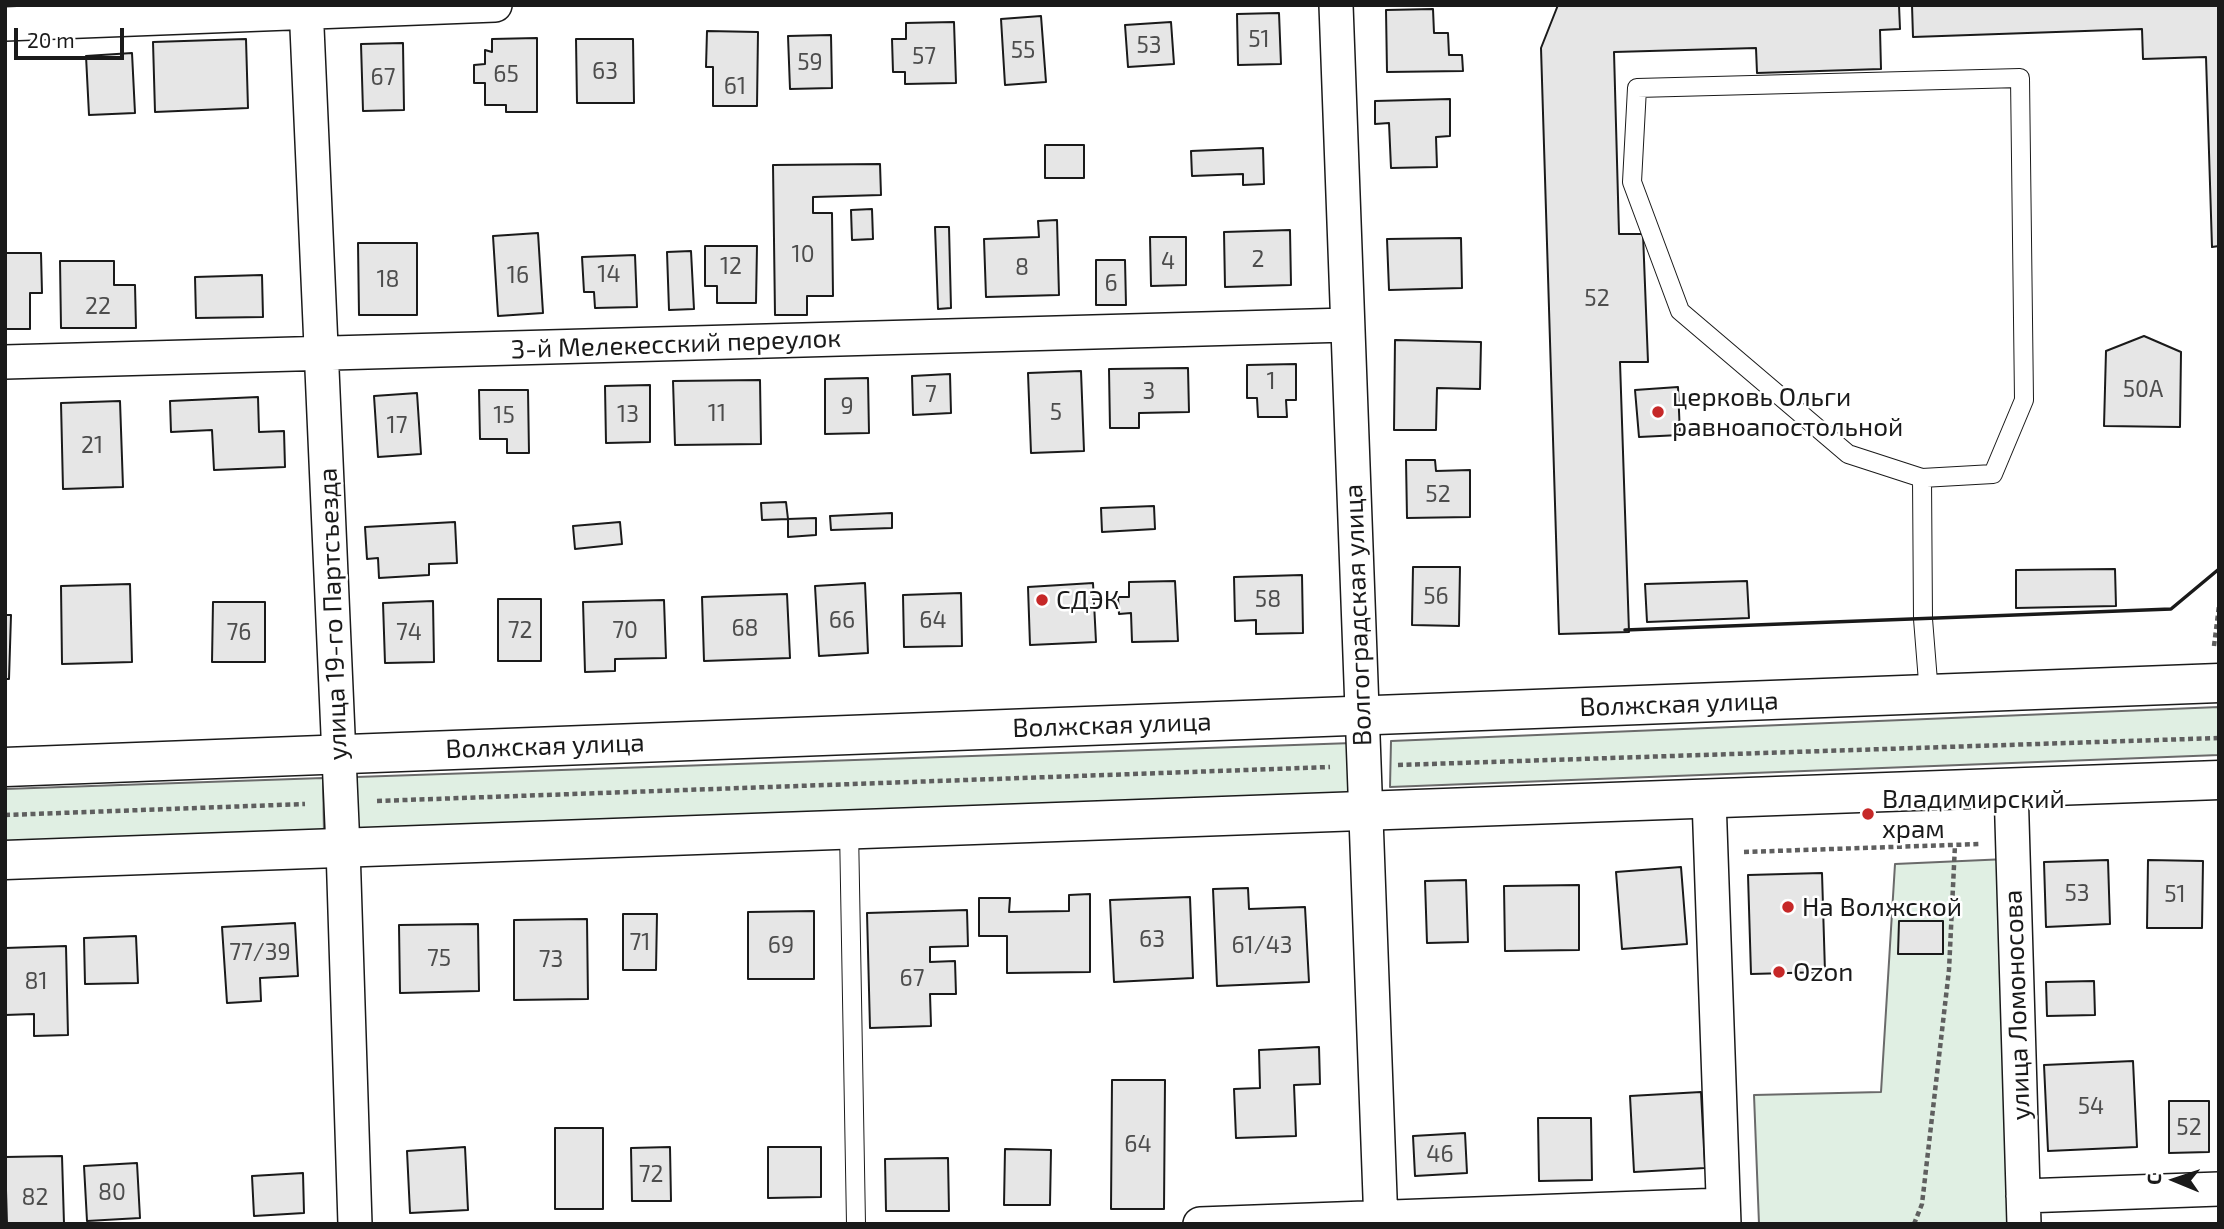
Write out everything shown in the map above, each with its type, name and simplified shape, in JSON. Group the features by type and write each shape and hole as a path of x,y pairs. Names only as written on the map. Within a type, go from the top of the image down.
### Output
{"main road":[{"name":"Волжская улица","path":"5,767 2219,683"},
{"path":"5,860 2219,780"}],"street":[{"path":"5,24 307,9 495,5"},
{"name":"Волгоградская улица","path":"1336,5 1381,1220"},
{"name":"улица 19-го Партсъезда","path":"307,9 343,848 355,1224"},
{"name":"3-й Мелекесский переулок","path":"5,362 1347,325"},
{"name":"улица Ломоносова","path":"2011,787 2024,1210"},
{"path":"1200,1224 1724,1214 1709,799"},
{"path":"2024,1210 2219,1189"}],"lane":[{"path":"2020,78 2024,400 1993,474 1922,478 1848,454 1680,312 1632,182 1637,88 2020,78"},
{"path":"1922,478 1923,619 1929,694"},
{"path":"849,829 856,1224"}],"path":[{"path":"2214,646 2219,606"},
{"path":"5,815 2219,738"},
{"path":"1711,853 2012,843"},
{"path":"1914,1224 1922,1204 1950,970 1955,845"}],"green space":[{"path":"2219,707 2219,755 1390,787 1391,741"},
{"path":"1353,743 1354,794 357,830 356,777"},
{"path":"323,778 324,833 5,843 5,789"},
{"path":"2007,859 2020,1224 1759,1224 1754,1095 1881,1092 1895,864"}],"building":[{"path":"1558,5 1899,5 1900,29 1880,30 1881,69 1757,73 1756,48 1614,52 1619,234 1643,234 1648,362 1620,362 1629,632 1559,634 1541,48"},
{"path":"1912,5 2219,5 2219,246 2212,247 2206,57 2143,59 2142,29 1913,37"},
{"path":"1433,9 1434,33 1448,33 1449,55 1462,55 1463,71 1387,72 1386,10"},
{"path":"1279,13 1281,64 1238,65 1237,14"},
{"path":"1041,16 1046,82 1005,85 1001,19"},
{"path":"954,22 956,83 905,84 905,72 893,72 892,39 906,39 906,23"},
{"path":"1171,22 1174,64 1128,67 1125,25"},
{"path":"707,31 758,32 757,106 713,106 713,67 706,67"},
{"path":"831,35 832,88 790,89 788,36"},
{"path":"537,38 537,112 506,112 506,105 485,105 485,83 474,83 474,65 485,64 485,50 492,52 492,39"},
{"path":"246,39 248,108 155,112 153,42"},
{"path":"576,39 633,39 634,103 577,103"},
{"path":"403,43 404,110 363,111 361,44"},
{"path":"132,53 135,113 89,115 86,56"},
{"path":"1450,99 1450,136 1436,137 1437,167 1391,168 1389,123 1375,124 1375,101"},
{"path":"1045,145 1084,145 1084,178 1045,178"},
{"path":"1263,148 1264,184 1243,185 1243,174 1192,176 1191,151"},
{"path":"880,164 881,195 813,197 813,213 832,213 833,296 807,296 807,315 775,315 773,165"},
{"path":"872,209 873,239 852,240 851,210"},
{"path":"1057,220 1059,295 986,297 984,239 1039,237 1038,221"},
{"path":"935,227 949,227 951,308 938,309"},
{"path":"1290,230 1291,285 1225,287 1224,232"},
{"path":"538,233 543,313 498,316 493,236"},
{"path":"1150,237 1186,237 1186,285 1151,286"},
{"path":"1461,238 1462,288 1389,290 1387,239"},
{"path":"358,243 417,243 417,315 359,315"},
{"path":"705,246 757,246 756,303 717,303 717,286 705,286"},
{"path":"691,251 694,309 669,310 667,252"},
{"path":"5,253 41,253 42,293 30,293 30,329 5,329"},
{"path":"635,255 637,307 595,308 594,292 584,292 582,257"},
{"path":"1096,260 1125,260 1126,305 1096,305"},
{"path":"60,261 114,261 114,285 135,285 136,328 61,328"},
{"path":"262,275 263,317 196,318 195,277"},
{"path":"2144,336 2181,352 2180,427 2104,426 2106,351"},
{"path":"1395,340 1481,342 1480,389 1437,388 1436,430 1394,430"},
{"path":"1296,364 1296,400 1286,400 1287,417 1258,417 1257,398 1247,398 1247,365"},
{"path":"1188,368 1189,412 1139,413 1139,428 1110,428 1109,369"},
{"path":"1081,371 1084,451 1031,453 1028,373"},
{"path":"950,374 951,413 913,415 912,376"},
{"path":"868,378 869,433 825,434 825,379"},
{"path":"760,380 761,444 675,445 673,381"},
{"path":"650,385 650,442 606,443 605,386"},
{"name":"церковь Ольги равноапостольной","path":"1678,387 1680,435 1639,437 1635,390"},
{"path":"479,390 528,390 529,453 507,453 507,439 480,439"},
{"path":"417,393 421,454 378,457 374,396"},
{"path":"258,397 259,432 284,431 285,467 214,470 212,430 171,432 170,401"},
{"path":"120,401 123,487 63,489 61,403"},
{"path":"1406,460 1435,460 1436,471 1470,470 1470,517 1407,518"},
{"path":"786,502 788,519 762,520 761,503"},
{"path":"1154,506 1155,529 1102,532 1101,508"},
{"path":"892,513 892,528 831,530 830,516"},
{"path":"816,518 816,535 788,537 788,519"},
{"path":"455,522 457,563 429,564 429,575 379,578 378,558 367,559 365,527"},
{"path":"620,522 622,544 575,549 573,526"},
{"path":"1413,567 1460,567 1459,626 1412,625"},
{"path":"2115,569 2116,606 2016,608 2016,570"},
{"path":"1302,575 1303,633 1256,634 1256,620 1235,621 1234,577"},
{"path":"1175,581 1178,641 1132,642 1131,613 1119,614 1118,597 1129,597 1129,582"},
{"path":"1747,581 1749,618 1647,622 1645,584"},
{"path":"865,583 868,653 819,656 815,586"},
{"path":"1093,583 1096,642 1030,645 1028,587"},
{"path":"130,584 132,662 62,664 61,586"},
{"path":"961,593 962,646 904,647 903,595"},
{"path":"787,594 790,658 704,661 702,597"},
{"path":"498,599 541,599 541,661 498,661"},
{"path":"664,600 666,658 615,659 615,671 585,672 583,602"},
{"path":"433,601 434,662 385,663 383,603"},
{"path":"213,602 265,602 265,662 212,662"},
{"path":"5,615 11,615 9,679 5,679"},
{"path":"2108,860 2110,924 2046,927 2044,862"},
{"path":"2148,860 2203,861 2202,928 2147,928"},
{"path":"1681,867 1687,944 1622,949 1616,872"},
{"path":"1822,873 1825,972 1751,974 1748,875"},
{"path":"1466,880 1468,942 1427,943 1425,881"},
{"path":"1579,885 1579,950 1505,951 1504,886"},
{"path":"1248,888 1249,909 1305,907 1309,982 1217,986 1213,889"},
{"path":"1090,894 1090,972 1007,973 1007,936 979,936 979,898 1010,898 1009,912 1069,911 1069,895"},
{"path":"1190,897 1193,978 1114,982 1110,900"},
{"path":"967,910 968,946 930,947 930,962 955,961 956,994 930,994 931,1026 870,1028 867,913"},
{"path":"814,911 814,979 748,979 748,912"},
{"path":"623,914 657,914 656,970 623,970"},
{"path":"587,919 588,999 514,1000 514,920"},
{"path":"1899,921 1943,921 1943,954 1898,954"},
{"path":"295,923 298,976 260,978 261,1001 227,1003 222,927"},
{"path":"478,924 479,991 400,993 399,925"},
{"path":"136,936 138,983 85,984 84,938"},
{"path":"66,946 68,1035 34,1036 34,1014 5,1015 5,948"},
{"path":"2094,981 2095,1015 2047,1016 2046,982"},
{"path":"1319,1047 1320,1084 1294,1085 1296,1136 1236,1138 1234,1089 1260,1088 1259,1050"},
{"path":"2133,1061 2137,1147 2048,1151 2044,1065"},
{"path":"1112,1080 1165,1080 1164,1209 1111,1209"},
{"path":"1701,1092 1705,1168 1634,1172 1630,1096"},
{"path":"2169,1101 2209,1101 2209,1152 2169,1153"},
{"path":"1538,1118 1591,1118 1592,1180 1539,1181"},
{"path":"555,1128 603,1128 603,1209 555,1209"},
{"path":"1465,1133 1467,1173 1415,1176 1413,1136"},
{"path":"465,1147 468,1210 410,1213 407,1151"},
{"path":"670,1147 671,1201 632,1201 631,1148"},
{"path":"768,1147 821,1147 821,1197 768,1198"},
{"path":"1005,1149 1051,1150 1050,1205 1004,1205"},
{"path":"62,1156 64,1224 7,1224 5,1157"},
{"path":"948,1158 949,1211 886,1211 885,1159"},
{"path":"137,1163 140,1218 87,1221 84,1166"},
{"path":"303,1173 304,1213 254,1216 252,1176"}],"wall":[{"path":"1625,630 2171,609 2219,569"}],"place":[{"name":"церковь Ольги равноапостольной","path":"1658,412"},
{"name":"СДЭК","path":"1042,600"},
{"name":"Владимирский храм","path":"1868,814"},
{"name":"На Волжской","path":"1788,907"},
{"name":"Ozon","path":"1779,972"}]}
